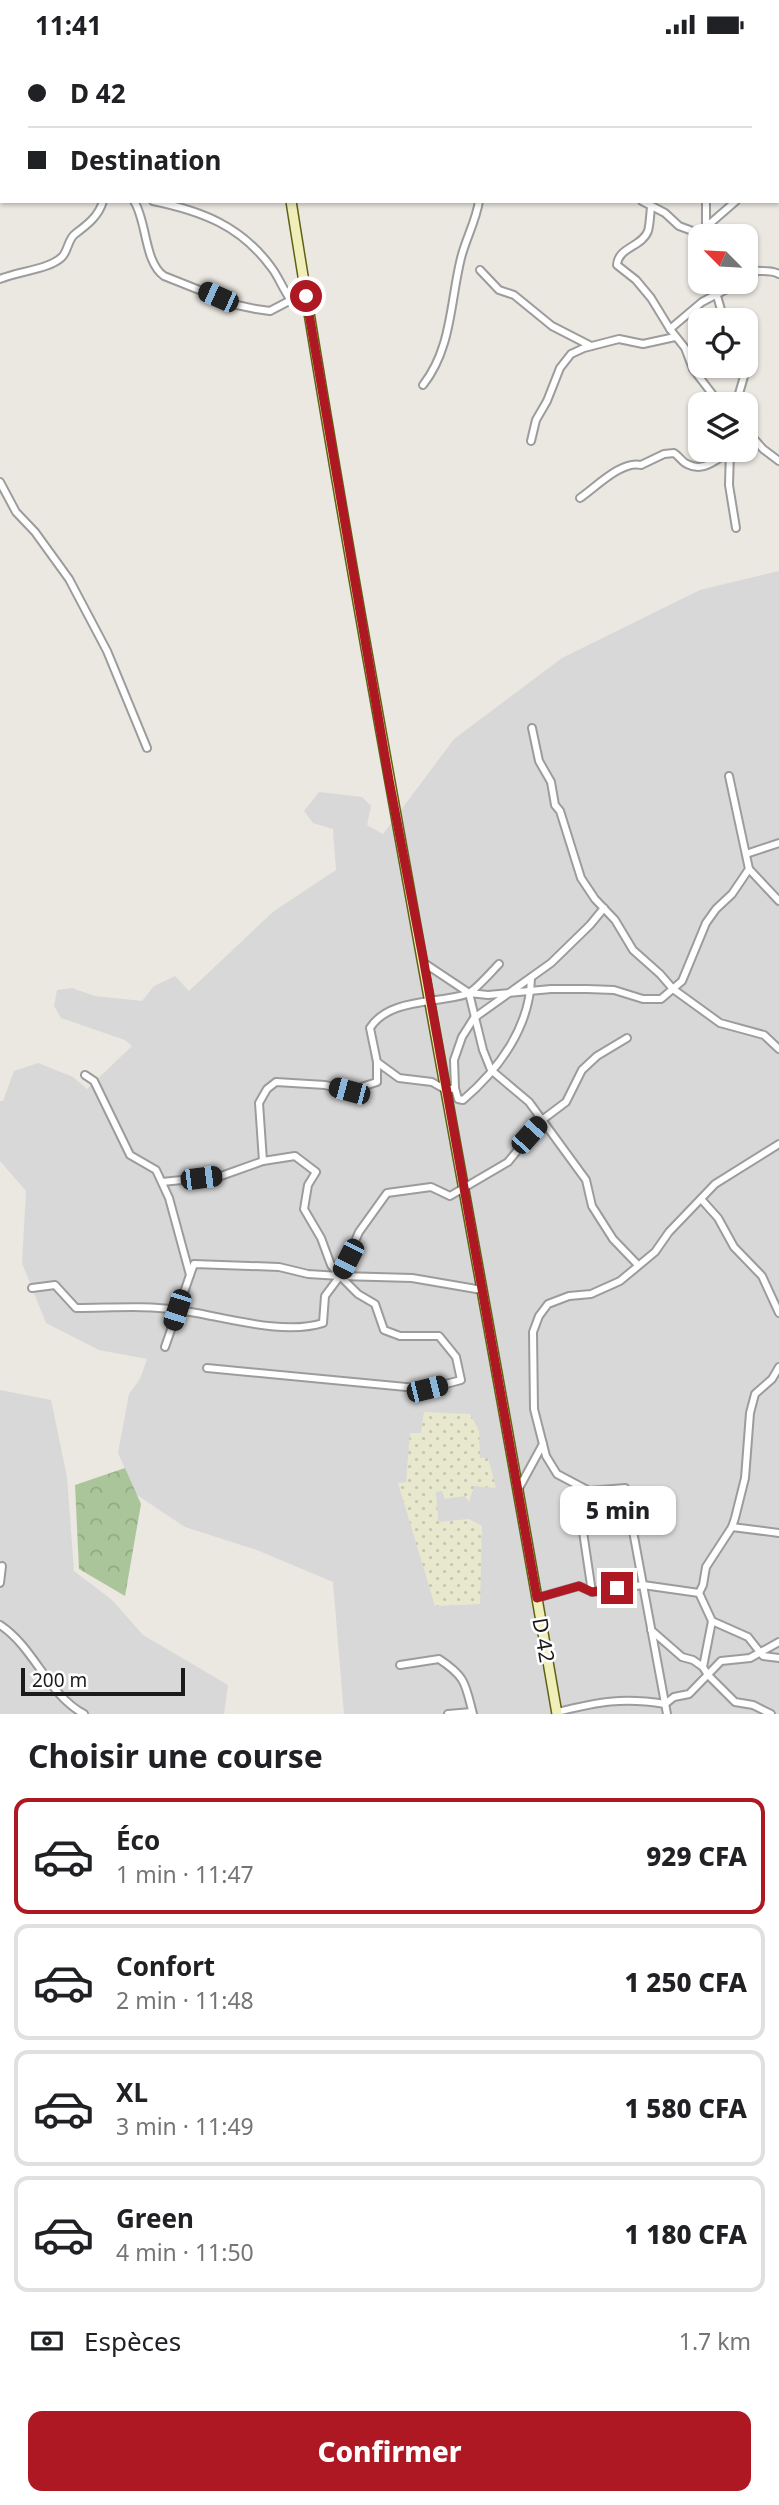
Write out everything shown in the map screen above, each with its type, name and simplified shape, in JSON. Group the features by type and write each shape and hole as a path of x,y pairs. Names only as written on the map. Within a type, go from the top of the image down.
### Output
{"street":[{"path":"0,279 13,273 41,267 62,257 72,236 94,219 102,203"},
{"path":"135,203 143,219 145,236 158,272 164,276 237,305 270,311 306,296"},
{"path":"160,203 203,215 232,228 268,263 291,300"},
{"name":"D 42","path":"292,203 389,780 430,1000 451,1089 464,1189 557,1713"},
{"path":"423,385 437,365 445,344 460,258 479,203"},
{"path":"645,203 688,229"},
{"path":"706,203 706,224"},
{"path":"709,224 734,203"},
{"path":"651,207 647,233 638,243 622,252 617,265 636,280 651,298 685,348 693,369 711,392"},
{"path":"480,270 499,290 514,295 552,326 593,347"},
{"path":"758,272 773,271 779,274"},
{"path":"670,329 702,302 716,295 720,308"},
{"path":"531,440 536,420 565,360 579,350 619,339 643,344 675,337"},
{"path":"758,444 779,461"},
{"path":"580,498 609,478 614,471 634,463 641,465 664,454 674,453 684,463 698,468 714,462"},
{"path":"730,462 729,485 736,528"},
{"path":"0,482 16,512 35,532 69,579 107,651 147,748"},
{"path":"532,728 539,761 551,782 555,805 560,811 577,867 587,888 633,950 673,989 720,1023 764,1035 779,1049"},
{"path":"729,776 749,869 779,901"},
{"path":"746,854 779,843"},
{"path":"263,1161 259,1103 267,1089 276,1082 325,1085 349,1091 377,1082 377,1062 370,1028 378,1016 430,1000 470,993 488,995 530,990 614,990 643,999 661,999 682,981 706,923 732,894 749,869"},
{"path":"451,1089 454,1060 462,1037 474,1018 551,963 604,908"},
{"path":"424,963 470,993 474,1018 491,1070 529,1102 586,1180 592,1206 613,1239 638,1265"},
{"path":"470,993 499,964"},
{"path":"377,1062 400,1078 432,1082 451,1089 458,1099 463,1100 491,1070 516,1037 522,1023 531,978"},
{"path":"32,1288 55,1285 76,1308 177,1310 245,1322 309,1328 323,1323 325,1296 340,1276 359,1232 387,1192 431,1187 450,1196 508,1162 542,1120 566,1102 582,1070 597,1056 627,1038"},
{"path":"85,1075 94,1081 130,1155 156,1170 169,1198 190,1275"},
{"path":"667,1714 625,1488 589,1491 557,1474 546,1456 534,1409 533,1332 539,1316 548,1304 569,1296 591,1294 620,1281 655,1252 669,1232 715,1184 779,1144"},
{"path":"162,1182 221,1176 263,1161 295,1156 316,1172 308,1185 304,1209 321,1238 331,1265 358,1294 375,1304 379,1311 379,1323 384,1331 400,1336 439,1336 456,1357 461,1380 427,1389 207,1368"},
{"path":"701,1199 718,1218 734,1247 762,1276 779,1313"},
{"path":"165,1347 194,1264 278,1267 308,1274 412,1278 482,1290"},
{"path":"699,1593 706,1567 732,1527 745,1478 750,1413 755,1394 772,1379 779,1367"},
{"path":"518,1490 543,1444"},
{"path":"576,1485 592,1592"},
{"path":"732,1527 779,1533"},
{"path":"0,1583 2,1566"},
{"path":"537,1598 579,1586 592,1592 643,1585 699,1593"},
{"path":"699,1593 712,1621 703,1667"},
{"path":"712,1621 748,1637 762,1656 779,1658"},
{"path":"0,1625 28,1650 46,1679 84,1714"},
{"path":"651,1630 682,1657 703,1667 735,1702 753,1705 771,1714"},
{"path":"557,1713 611,1700 665,1704 674,1697 689,1694 721,1661 750,1658 779,1642"},
{"path":"400,1665 439,1659 458,1672 472,1713 448,1714"}],"shaded area":[{"path":"779,571 779,1714 344,1714 333,1582 257,1550 185,1527 137,1495 118,1453 129,1394 140,1379 147,1359 99,1350 46,1323 22,1263 26,1191 0,1161 0,1101 3,1101 14,1071 38,1063 73,1077 87,1089 132,1046 125,1040 61,1018 54,1006 57,990 72,988 95,996 142,1001 154,986 175,976 189,991 274,911 336,870 333,829 313,823 304,811 319,792 362,797 371,806 367,825 383,834 454,739 562,658 700,590"},
{"path":"0,1390 51,1400 67,1477 74,1571 112,1600 143,1635 228,1685 224,1714 0,1714"}],"green space":[{"path":"424,1412 470,1414 479,1431 480,1458 488,1458 496,1488 474,1486 469,1502 465,1496 445,1499 442,1491 436,1492 438,1522 469,1519 482,1526 480,1604 435,1606 398,1483 406,1482 410,1433 421,1433"},
{"path":"125,1468 141,1504 125,1596 79,1569 75,1485"}],"route":[{"path":"306,296 389,780 537,1598 579,1586 592,1592 617,1588"}]}
